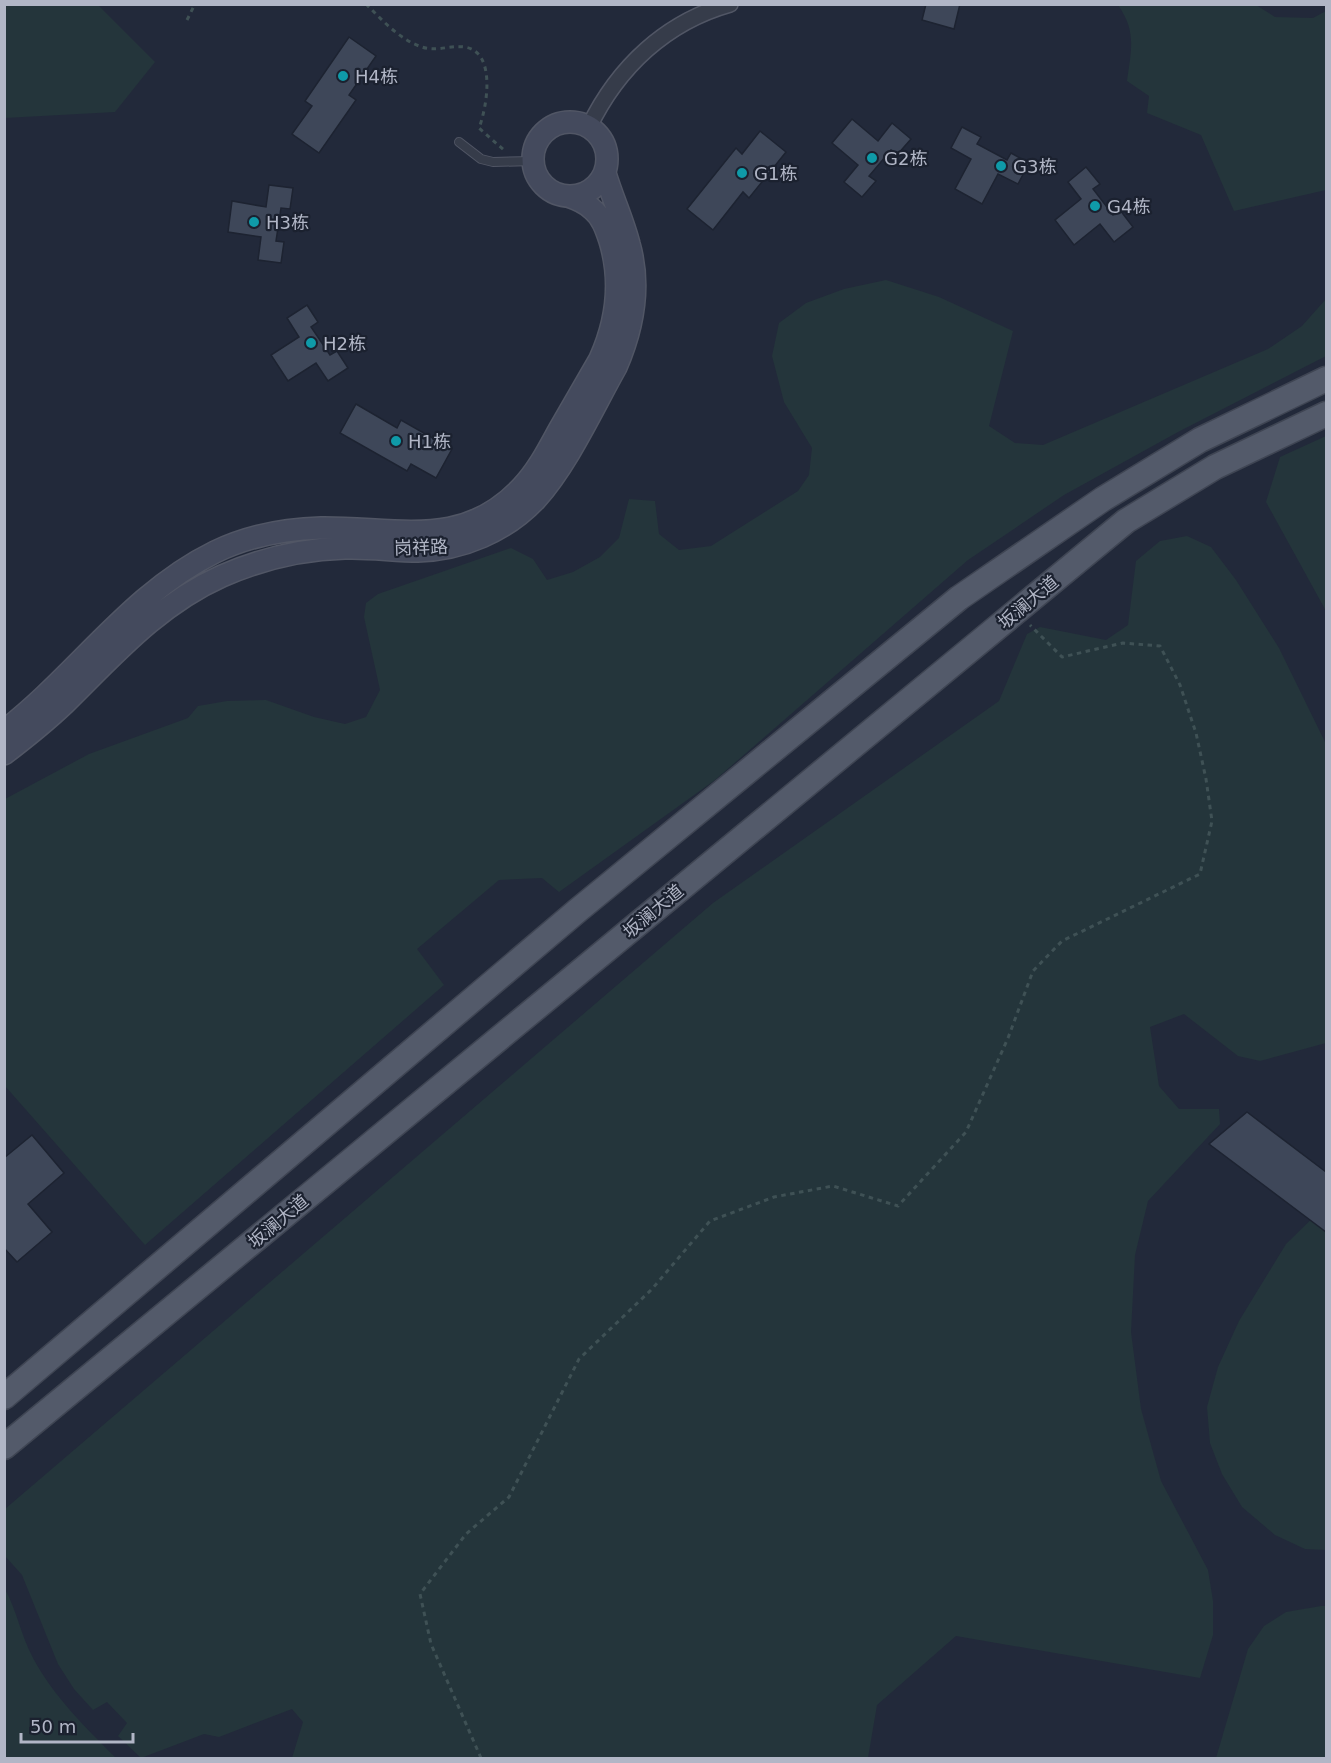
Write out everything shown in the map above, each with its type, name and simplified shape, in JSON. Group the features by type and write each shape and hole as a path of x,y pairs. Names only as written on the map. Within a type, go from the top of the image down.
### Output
{"main road":[{"path":"4,1396 568,919 959,598 1103,499 1200,440 1326,379"},
{"name":"坂澜大道","path":"4,1447 1126,521 1215,467 1326,414"}],"street":[{"path":"589,127 608,91 634,60 682,24 730,4"},
{"path":"563,123 576,123 589,127 599,136 605,147 607,160 599,183 590,191 579,195 568,196 555,193 544,185 537,174 524,162 541,136 551,128 563,123"},
{"name":"岗祥路","path":"4,754 64,704 119,647 156,615 176,600 222,576 270,559 321,549 372,548 417,551 454,546 489,534 520,513 534,500 557,471 616,367 633,317 635,281 630,246 604,173"},
{"name":"岗祥路","path":"4,731 51,691 107,634 161,586 178,573 217,551 258,536 302,529 416,533 450,529 481,518 521,488 542,461 600,359 615,314 617,298 615,266 603,221 582,201 568,196"}],"lane":[{"path":"459,142 481,159 493,162 524,162"}],"path":[{"path":"187,20 195,4"},
{"path":"366,4 384,23 423,48 464,47 476,51 484,63 487,83 485,113 479,128 509,154 524,162"},
{"path":"481,1758 431,1644 420,1594 466,1534 509,1497 579,1359 652,1289 710,1221 774,1197 833,1186 897,1206 966,1132 1008,1038 1033,971 1062,941 1200,874 1212,821 1206,779 1196,733 1180,685 1160,646 1123,643 1062,657 1028,623"}],"shaded area":[{"path":"5,4 98,5 155,62 115,112 5,118"},
{"path":"1118,5 1256,5 1275,17 1313,18 1326,11 1326,190 1234,211 1201,135 1147,113 1149,96 1127,81 1131,50 1130,33"},
{"path":"886,280 939,297 1013,331 989,426 1015,443 1043,445 1268,349 1302,326 1326,299 1326,356 1178,432 1064,495 968,560 715,780 559,892 542,878 499,880 417,949 444,985 145,1245 5,1086 5,799 89,754 188,718 198,706 227,701 266,700 314,717 345,724 366,717 380,690 364,617 366,603 378,594 511,548 533,559 547,580 573,572 600,557 619,538 629,499 655,501 659,534 679,550 711,546 798,491 809,475 812,448 784,402 772,356 779,323 806,303 844,289"},
{"path":"1326,436 1326,611 1266,502 1280,457"},
{"path":"1187,536 1211,547 1236,580 1279,648 1326,744 1326,1043 1260,1061 1238,1056 1184,1014 1150,1027 1159,1086 1179,1109 1219,1109 1220,1124 1148,1201 1135,1255 1131,1332 1141,1409 1161,1481 1208,1570 1213,1601 1213,1635 1200,1678 956,1636 877,1705 868,1758 292,1758 303,1722 292,1709 219,1737 204,1734 141,1758 118,1736 127,1723 107,1702 93,1710 74,1689 58,1664 22,1575 5,1556 5,1509 713,903 999,701 1027,634 1040,627 1106,640 1128,625 1136,561 1160,541"},
{"path":"1326,1205 1326,1550 1305,1549 1275,1535 1242,1507 1222,1474 1210,1443 1207,1407 1218,1367 1239,1321 1286,1244"},
{"path":"5,1589 29,1650 50,1686 116,1758 5,1758"},
{"path":"1326,1606 1326,1758 1216,1758 1248,1649 1264,1626 1286,1612"}],"building":[{"path":"926,4 960,4 954,29 922,20"},
{"name":"H4栋","path":"349,37 376,56 349,95 356,100 319,153 292,134 312,106 305,101"},
{"name":"G2栋","path":"852,119 878,141 892,123 911,139 897,155 891,150 869,176 876,181 862,197 844,182 858,165 832,143"},
{"name":"G3栋","path":"962,127 981,137 977,144 1007,160 1011,153 1029,163 1018,184 998,174 982,204 955,189 971,159 951,148"},
{"name":"G1栋","path":"760,131 786,152 749,198 743,192 713,230 687,209 736,148 742,154"},
{"name":"G4栋","path":"1086,167 1100,184 1093,189 1113,215 1120,210 1133,227 1114,242 1100,224 1074,245 1055,220 1081,199 1068,182"},
{"name":"H3栋","path":"269,185 293,188 290,209 281,208 276,241 284,242 281,263 258,260 261,237 228,232 232,201 266,207"},
{"name":"H2栋","path":"307,305 318,322 311,327 330,355 337,351 348,368 328,381 316,363 288,381 271,355 299,337 287,318"},
{"name":"H1栋","path":"356,404 397,428 401,420 452,449 436,478 411,464 407,471 340,433"},
{"path":"1247,1112 1326,1172 1326,1232 1209,1144"},
{"path":"32,1135 64,1173 28,1204 52,1232 17,1262 4,1248 4,1158"}],"place":[{"name":"H4栋","path":"343,76"},
{"name":"G2栋","path":"872,158"},
{"name":"G3栋","path":"1001,166"},
{"name":"G1栋","path":"742,173"},
{"name":"G4栋","path":"1095,206"},
{"name":"H3栋","path":"254,222"},
{"name":"H2栋","path":"311,343"},
{"name":"H1栋","path":"396,441"}]}
